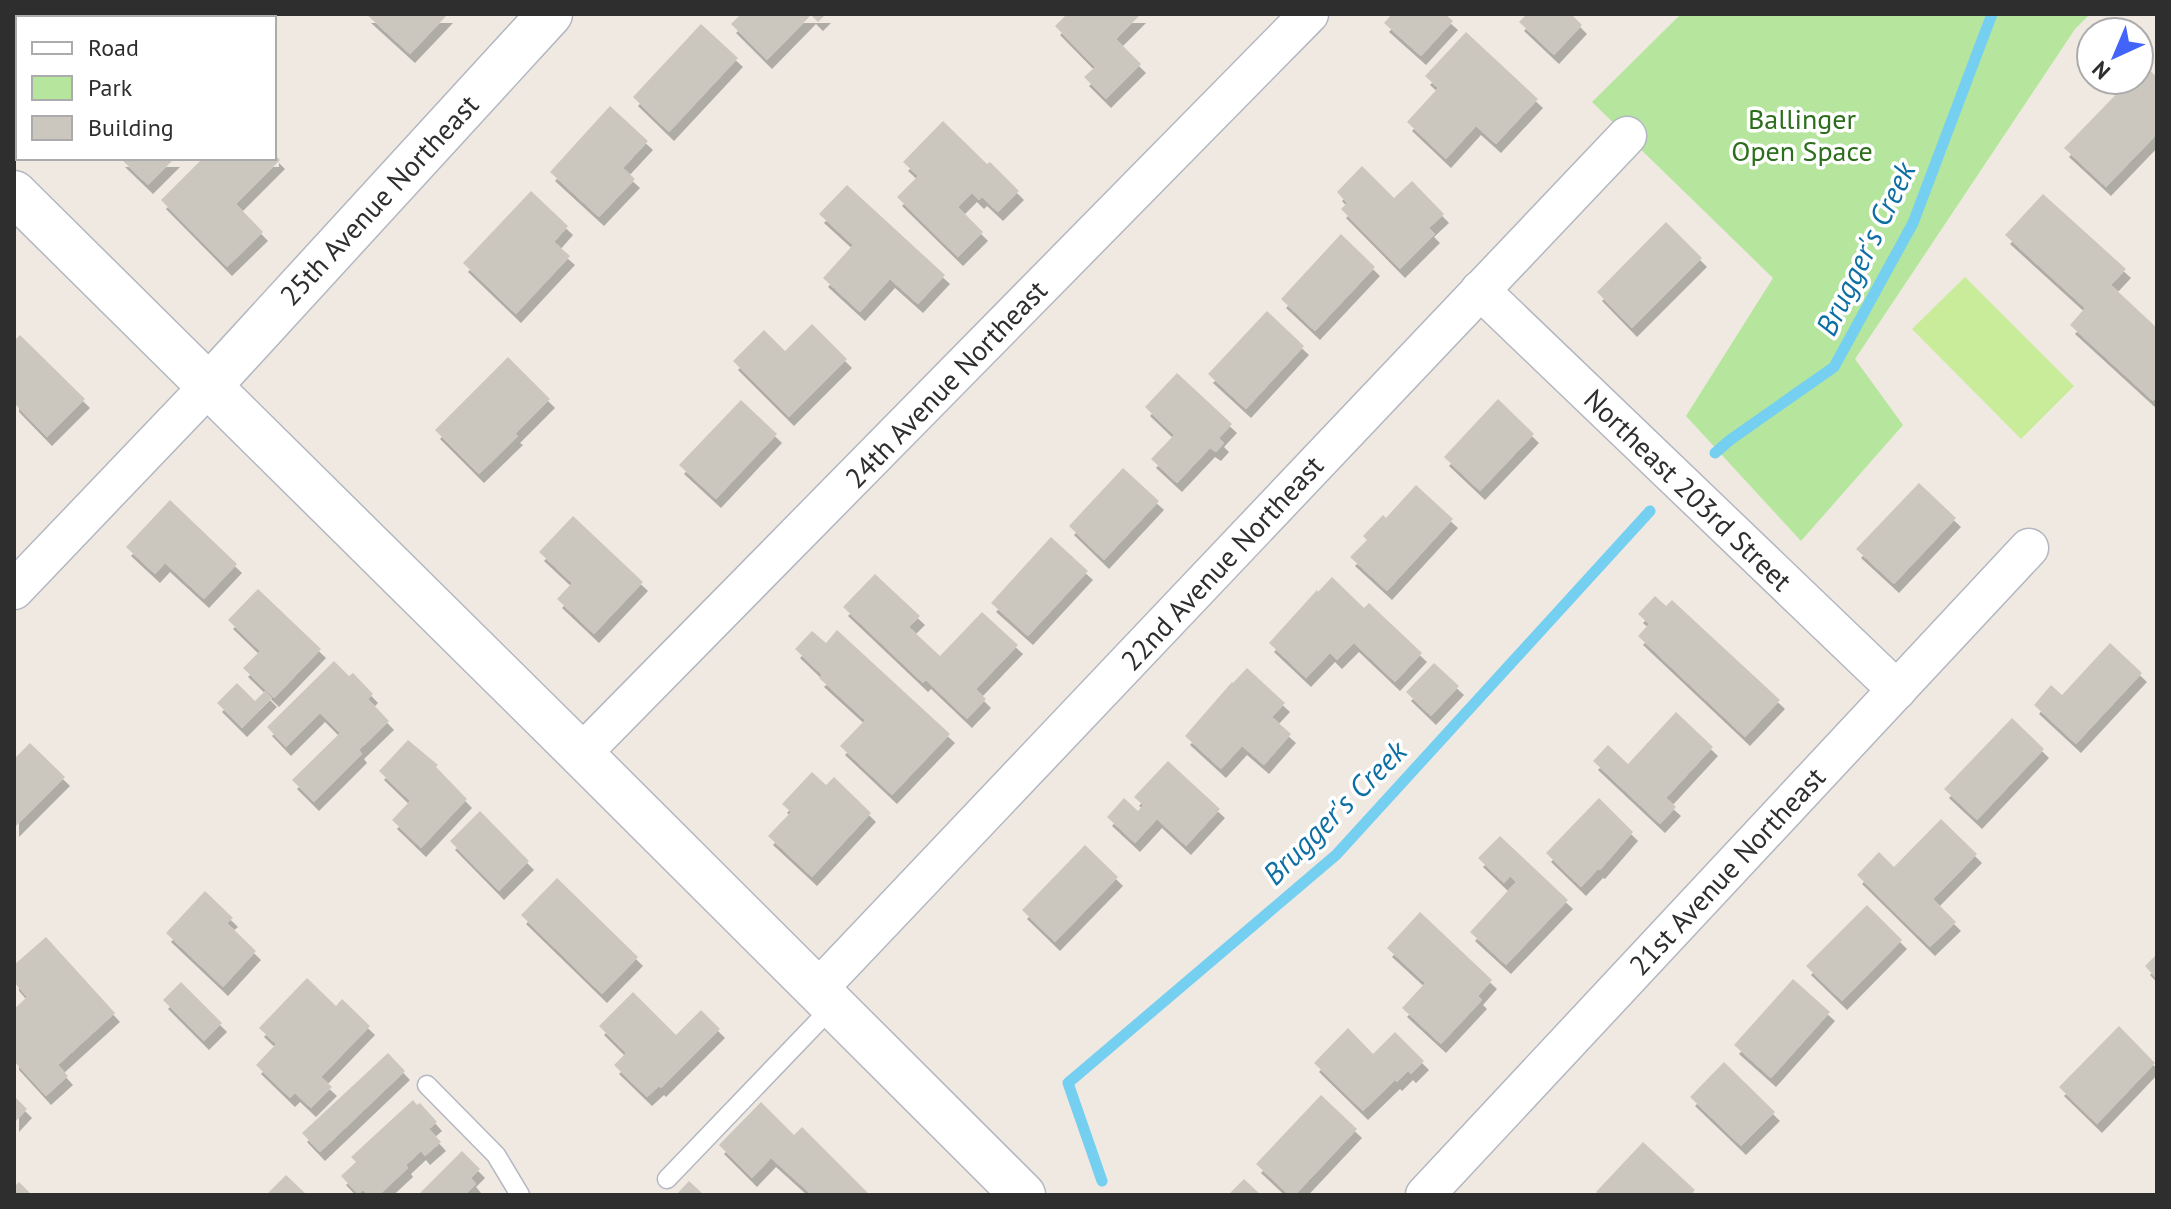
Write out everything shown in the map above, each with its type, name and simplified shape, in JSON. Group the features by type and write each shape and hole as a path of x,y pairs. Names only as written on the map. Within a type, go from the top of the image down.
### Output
{"main road":[{"name":"25th Avenue Northeast","path":"209,386 550,14"},
{"path":"14,193 1023,1195"}],"street":[{"name":"24th Avenue Northeast","path":"581,754 1309,14"},
{"name":"22nd Avenue Northeast","path":"825,998 1480,290 1627,136"},
{"name":"Northeast 203rd Street","path":"1480,290 1897,690"},
{"path":"14,590 209,386"},
{"name":"21st Avenue Northeast","path":"1425,1195 2029,548"}],"lane":[{"path":"667,1179 825,998"},
{"path":"427,1085 496,1155 520,1195"}],"green space":[{"name":"Ballinger Open Space","path":"1681,14 2090,14 2075,16 2075,29 1855,359 1903,425 1801,541 1686,416 1773,278 1592,102"},
{"path":"1965,277 2074,386 2021,439 1912,329"}],"building":[{"path":"14,14 40,14 42,16 16,16 16,54"},
{"path":"366,14 448,14 410,54"},
{"path":"741,14 826,14 818,22 811,15 767,60 731,24"},
{"path":"1067,14 1141,14 1116,39 1141,64 1106,99 1084,77 1095,67 1055,26"},
{"path":"1392,14 1445,14 1453,21 1421,56 1384,23"},
{"path":"1527,14 1571,14 1582,25 1554,55 1519,22"},
{"path":"701,24 738,58 669,132 633,97"},
{"path":"1466,32 1538,99 1496,144 1476,126 1446,159 1407,122 1438,88 1425,76"},
{"path":"2155,75 2157,77 2157,134 2106,187 2064,148 2114,96 2155,96"},
{"path":"610,106 648,141 623,168 635,179 599,217 550,172"},
{"path":"943,121 1019,191 998,212 982,197 979,200 972,193 958,207 983,232 958,257 897,197 918,176 903,162"},
{"path":"276,156 280,160 236,204 263,232 227,267 161,200 201,160 276,160"},
{"path":"122,160 173,160 148,185"},
{"path":"1362,166 1394,198 1412,181 1444,214 1429,228 1435,234 1400,269 1341,209 1347,203 1337,192"},
{"path":"847,185 945,275 918,304 890,279 860,312 823,278 853,245 819,214"},
{"path":"531,191 568,226 554,242 570,256 516,314 463,263"},
{"path":"2043,194 2126,269 2111,285 2157,328 2157,397 2153,401 2070,325 2085,308 2005,235"},
{"path":"1666,222 1702,258 1632,328 1597,292"},
{"path":"1341,234 1375,267 1315,331 1281,299"},
{"path":"1267,311 1304,346 1246,409 1208,374"},
{"path":"812,324 847,359 789,417 733,361 764,330 785,351"},
{"path":"20,335 85,399 47,437 14,403 14,341"},
{"path":"508,357 550,399 479,474 435,430"},
{"path":"1177,373 1232,424 1219,438 1224,443 1216,452 1210,448 1177,483 1151,459 1174,435 1145,407"},
{"path":"1498,399 1534,434 1480,491 1444,457"},
{"path":"741,400 777,434 716,499 679,465"},
{"path":"1123,468 1159,501 1104,560 1069,526"},
{"path":"1919,483 1956,518 1894,584 1856,549"},
{"path":"1416,485 1453,519 1387,591 1350,557 1367,540 1363,536 1383,515 1386,518"},
{"path":"170,500 237,564 204,599 165,563 155,574 126,547"},
{"path":"573,516 643,582 594,634 557,599 572,583 539,552"},
{"path":"1051,537 1088,571 1028,636 991,603"},
{"path":"875,574 920,616 909,627 940,656 982,612 1018,645 976,689 986,699 967,719 926,680 923,683 843,607"},
{"path":"1332,577 1364,608 1369,603 1422,653 1395,682 1354,643 1337,660 1330,653 1306,678 1269,643"},
{"path":"258,589 321,649 274,698 243,668 260,651 228,620"},
{"path":"1655,596 1666,606 1672,600 1780,700 1745,737 1638,636 1649,624 1638,614"},
{"path":"837,630 950,734 892,795 840,746 865,720 819,678 822,675 795,649 812,631 826,643"},
{"path":"2110,643 2142,673 2076,744 2034,705 2051,685 2062,695"},
{"path":"334,661 349,676 353,673 373,694 368,699 389,721 359,750 362,754 314,802 292,780 340,733 320,713 286,747 267,727"},
{"path":"1434,663 1459,686 1431,716 1406,692"},
{"path":"1247,668 1285,703 1272,717 1291,734 1264,765 1242,746 1221,769 1185,736"},
{"path":"237,683 255,701 265,691 272,698 242,728 217,703"},
{"path":"1676,712 1713,747 1666,798 1676,807 1660,824 1593,761 1608,745 1628,764"},
{"path":"2012,718 2044,749 1977,820 1944,789"},
{"path":"408,740 438,765 436,767 467,799 421,848 392,820 410,801 379,771"},
{"path":"30,743 65,777 14,828 14,759"},
{"path":"1168,761 1220,809 1186,846 1157,819 1135,843 1107,817 1124,798 1138,811 1143,805 1134,797"},
{"path":"812,772 826,785 834,777 871,813 812,877 768,836 791,812 782,804"},
{"path":"1599,798 1633,832 1581,887 1546,853"},
{"path":"480,811 529,861 499,891 450,841"},
{"path":"1941,819 1977,854 1933,899 1956,922 1930,947 1857,875 1879,852 1894,867"},
{"path":"1500,836 1568,900 1506,965 1470,932 1516,882 1510,876 1504,883 1478,858"},
{"path":"1085,845 1118,877 1055,942 1022,910"},
{"path":"557,878 638,957 602,994 521,915"},
{"path":"205,891 233,918 227,923 256,951 223,987 166,933"},
{"path":"1867,905 1902,940 1842,1001 1806,966"},
{"path":"1420,912 1492,980 1478,996 1482,1000 1441,1044 1402,1008 1425,983 1387,948"},
{"path":"46,937 115,1013 58,1065 68,1076 46,1096 14,1061 14,1009 27,997 14,982 14,965"},
{"path":"2157,954 2157,979 2145,966"},
{"path":"307,978 336,1006 342,999 370,1026 321,1077 332,1087 311,1108 295,1093 290,1098 256,1065 276,1044 259,1028"},
{"path":"1793,979 1830,1012 1771,1078 1734,1045"},
{"path":"181,982 222,1023 204,1041 163,1000"},
{"path":"633,992 676,1035 701,1010 720,1029 661,1088 659,1086 647,1097 614,1065 626,1053 599,1026"},
{"path":"2119,1026 2155,1063 2097,1124 2059,1087"},
{"path":"1348,1028 1373,1054 1395,1032 1424,1061 1411,1074 1408,1071 1397,1082 1395,1080 1363,1111 1314,1063"},
{"path":"388,1053 405,1071 320,1152 302,1133"},
{"path":"1724,1062 1775,1112 1741,1146 1690,1097"},
{"path":"1321,1095 1357,1129 1295,1195 1289,1195 1256,1164"},
{"path":"14,1096 27,1109 14,1123"},
{"path":"413,1100 417,1105 420,1103 437,1122 429,1129 441,1142 425,1156 421,1151 379,1195 368,1195 363,1190 358,1194 341,1176 356,1162 351,1157"},
{"path":"761,1102 794,1135 802,1127 870,1195 812,1195 771,1158 752,1178 719,1145"},
{"path":"1643,1142 1695,1190 1690,1195 1599,1195 1596,1192"},
{"path":"462,1151 480,1169 471,1178 476,1184 465,1195 418,1195"},
{"path":"286,1175 307,1195 266,1195"},
{"path":"1244,1179 1261,1195 1228,1195"},
{"path":"689,1181 704,1195 676,1195"},
{"path":"19,1182 32,1195 14,1195 14,1187"}],"waterway":[{"name":"Brugger's Creek","path":"1715,453 1834,367 1913,223 1992,14"},
{"name":"Brugger's Creek","path":"1102,1181 1068,1083 1336,855 1650,511"}]}
